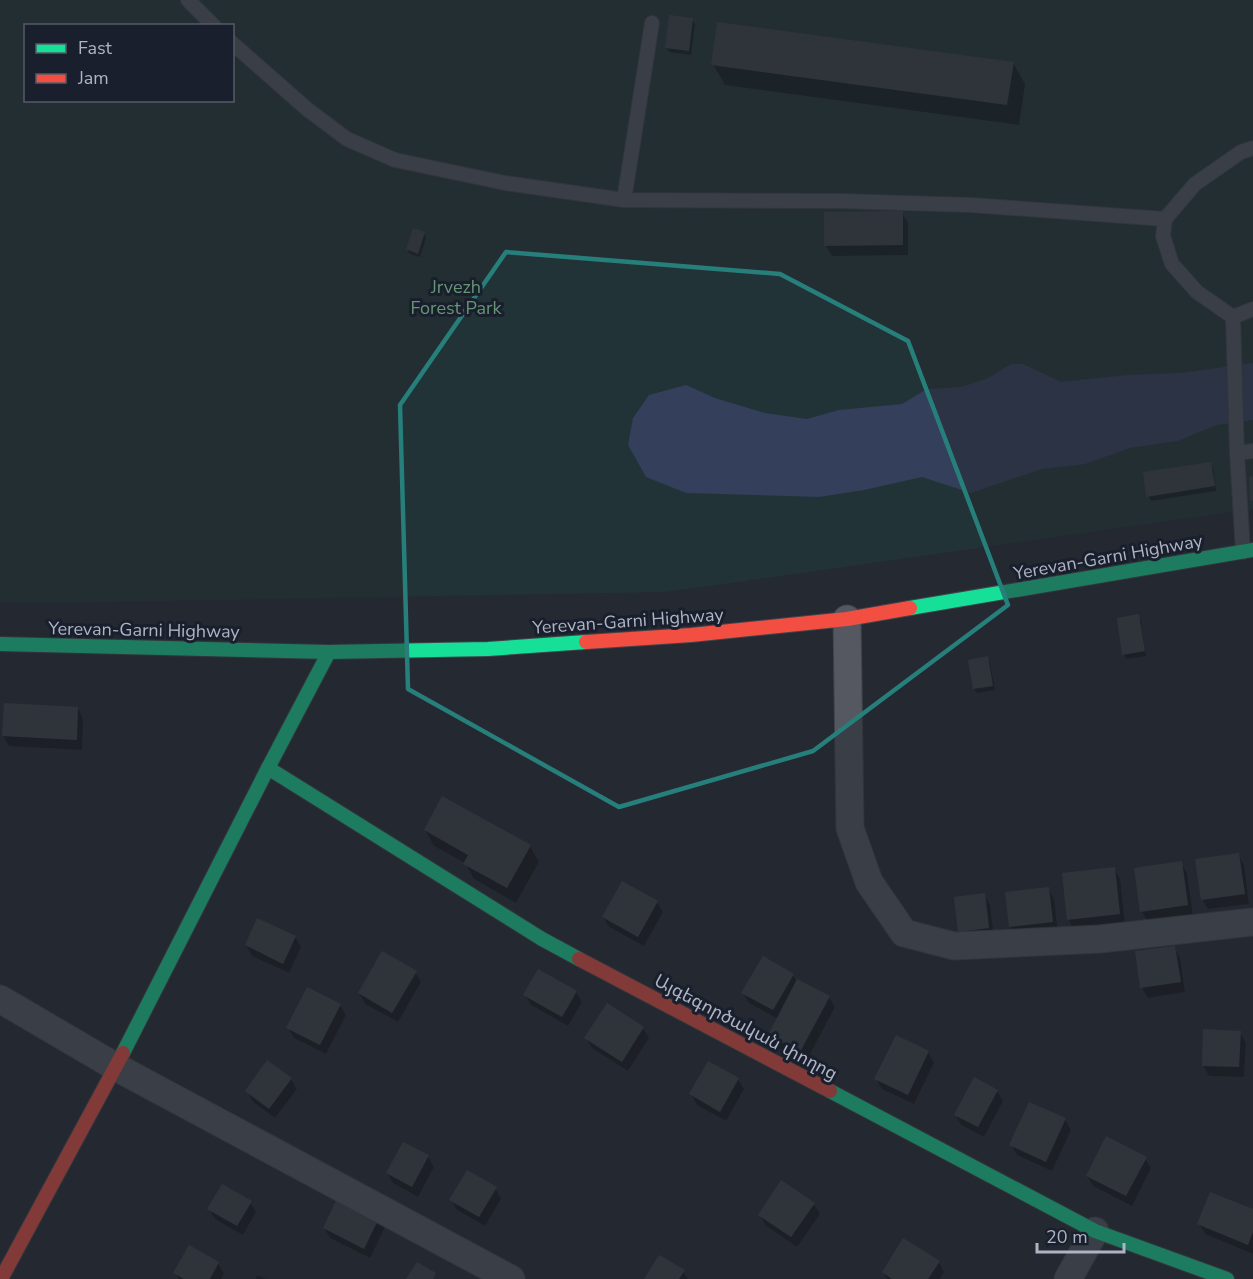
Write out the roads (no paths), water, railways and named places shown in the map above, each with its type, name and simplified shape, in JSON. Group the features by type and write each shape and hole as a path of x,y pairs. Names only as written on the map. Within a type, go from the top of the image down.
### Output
{"street":[{"name":"Yerevan-Garni Highway","path":"0,644 329,652 500,648 691,635 847,619 1248,551"},
{"path":"847,619 850,828 869,882 904,933 954,946 1100,939 1252,924"},
{"path":"2,1279 116,1067 329,652"},
{"name":"Այգեգործական փողոց","path":"268,768 542,939 1095,1231 1227,1279"},
{"path":"0,999 116,1067 511,1279"},
{"path":"1068,1279 1095,1231"}],"lane":[{"path":"189,0 212,24"},
{"path":"624,200 652,23"},
{"path":"234,46 307,109 347,139 394,160 505,183 624,200 840,201 971,205 1165,219"},
{"path":"1248,551 1239,511 1233,317 1197,292 1172,264 1163,236 1165,219 1195,184 1241,152 1253,148"},
{"path":"1233,317 1253,309"},
{"path":"1237,453 1253,451"}],"water":[{"path":"1253,363 1253,420 1217,425 1177,441 1130,448 1085,464 1042,469 971,493 922,477 819,497 686,493 646,477 628,445 633,418 649,395 686,385 715,398 765,413 807,419 839,410 902,404 927,389 962,387 988,378 1011,364 1023,364 1061,382 1127,375 1181,373"}],"park label":[{"name":"Jrvezh Forest Park","path":"456,297"}]}
